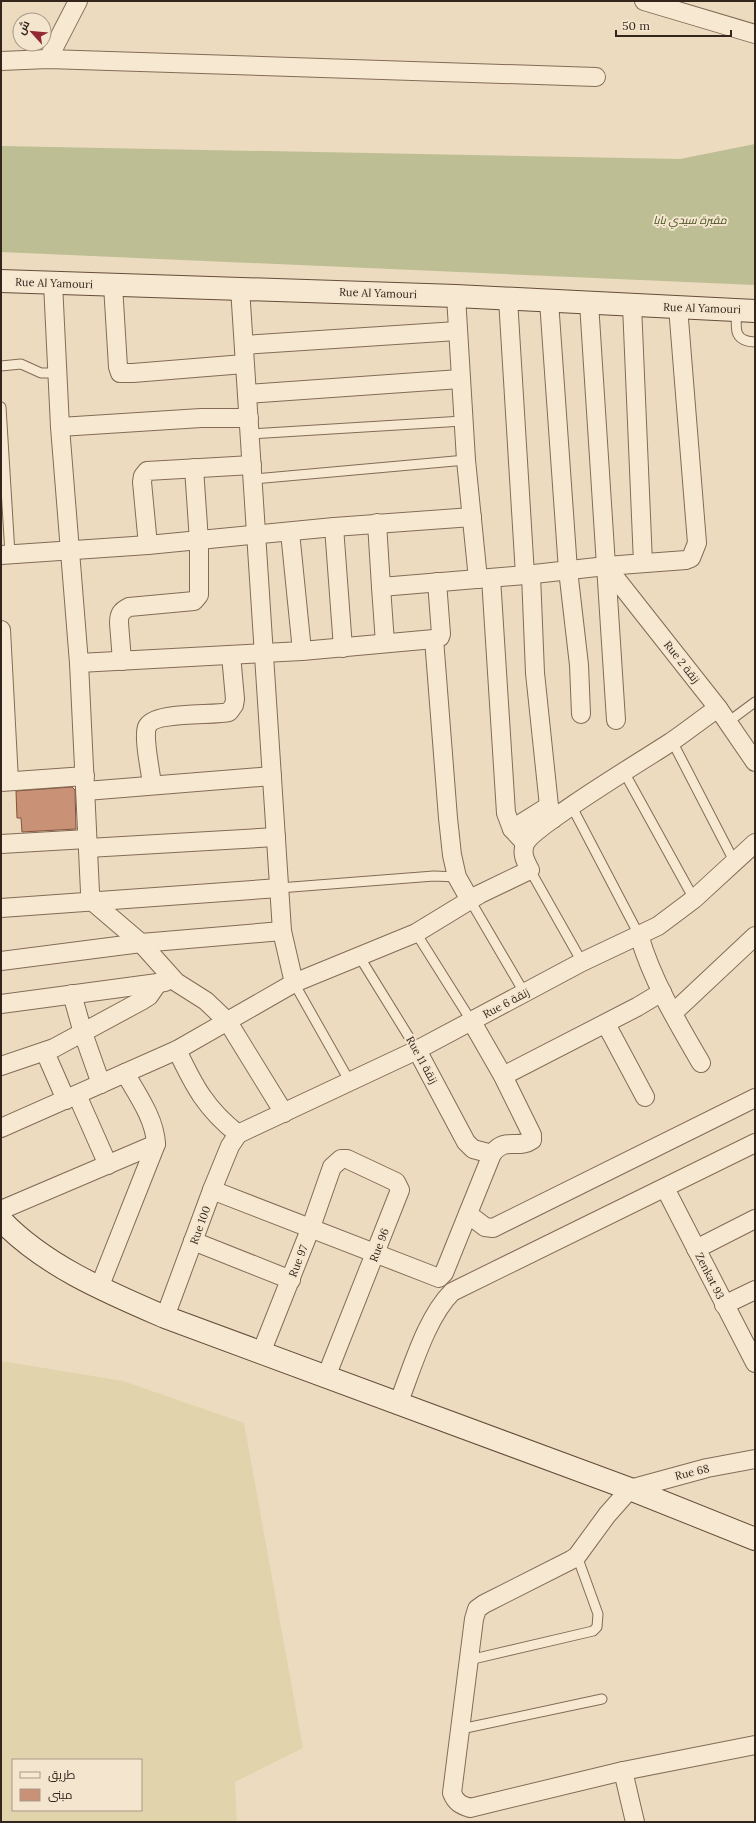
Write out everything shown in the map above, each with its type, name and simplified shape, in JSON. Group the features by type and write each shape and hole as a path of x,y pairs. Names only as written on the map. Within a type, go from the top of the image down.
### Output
{"street":[{"path":"48,59 78,1"},
{"path":"644,1 755,34"},
{"path":"1,61 48,59 596,77"},
{"name":"Rue Al Yamouri","path":"1,281 456,296 746,310"},
{"path":"53,283 60,427 79,663 86,783 87,844 90,892 93,902 141,943 176,982 206,1001 228,1022 284,1113"},
{"path":"112,285 118,367 120,372 133,373 244,364"},
{"path":"240,288 282,931 294,983"},
{"path":"456,296 466,460 472,517 484,578 506,813 512,829 525,843"},
{"path":"1,1128 177,1050 294,983 416,933 470,900 530,870 523,855 525,843 551,813 535,673 508,299"},
{"path":"548,301 568,570 579,665 581,714"},
{"path":"589,303 616,720"},
{"path":"632,305 643,563"},
{"path":"381,587 686,560 694,553 697,543 678,307"},
{"path":"244,345 457,331"},
{"path":"247,394 460,379"},
{"path":"60,427 201,418 250,426"},
{"path":"148,545 143,476 147,471 194,468 253,472"},
{"path":"122,661 119,617 123,610 130,607 197,600 200,594 199,541 194,468"},
{"path":"6,555 199,541 334,527 472,517"},
{"path":"377,524 385,643"},
{"path":"334,527 343,648"},
{"path":"290,532 302,651"},
{"name":"Rue 2 زنقة","path":"606,566 723,715 755,762"},
{"path":"79,663 264,654 434,639 440,637 441,634 437,582"},
{"path":"1,630 5,781 152,785 272,776"},
{"path":"434,639 448,818 457,877 470,900"},
{"path":"152,785 146,733 149,724 154,720 174,716 229,712 234,704 231,655"},
{"path":"512,829 551,813 572,807 672,741 723,715"},
{"path":"1,844 87,844 276,837"},
{"name":"Rue 6 زنقة","path":"238,1134 417,1050 525,994 582,962 658,926 694,899 735,863 755,843"},
{"path":"1,908 280,888"},
{"path":"1,961 141,943 282,931"},
{"path":"639,935 648,962 662,992 701,1064"},
{"path":"673,1012 755,936"},
{"path":"1,1004 158,982 176,982"},
{"path":"1,1066 44,1052 83,1033 149,996 158,982"},
{"path":"503,1076 606,1024 662,992"},
{"path":"72,994 83,1033 101,1084"},
{"path":"212,1190 376,1252 439,1278 444,1273 492,1154 497,1147 508,1143 528,1143 532,1140 532,1135 503,1076 472,1022"},
{"path":"606,1024 645,1097"},
{"path":"177,1050 188,1074 211,1111 238,1134"},
{"name":"Rue 11 زنقة","path":"417,1050 466,1142 473,1149 492,1154"},
{"path":"44,1052 108,1165"},
{"path":"99,1288 156,1144 156,1134 126,1073"},
{"path":"468,1214 485,1227 493,1228 755,1098"},
{"name":"Rue 100","path":"165,1317 212,1190 230,1146 238,1134"},
{"path":"398,1404 432,1320 442,1302 452,1292 755,1143"},
{"path":"1,1210 156,1144"},
{"name":"Rue 96","path":"326,1377 400,1190 399,1185 388,1178 347,1159 341,1159 332,1167"},
{"name":"Rue 97","path":"261,1353 311,1227 332,1167"},
{"name":"Zenkat 93","path":"665,1188 755,1363"},
{"path":"696,1248 755,1219"},
{"path":"1,1220 11,1230 40,1252 99,1288 165,1317 630,1489 755,1538"},
{"path":"194,1241 290,1280"},
{"path":"724,1305 755,1290"},
{"name":"Rue 68","path":"630,1489 707,1468 755,1459"},
{"path":"630,1489 607,1515 577,1556 564,1565 484,1604 478,1609 474,1619 452,1793 455,1800 460,1805 470,1808 623,1771 755,1745"},
{"path":"623,1771 635,1822"}],"lane":[{"path":"746,310 736,328 738,336 744,340 755,342"},
{"path":"1,366 21,364 41,373 57,373"},
{"path":"1,407 6,555"},
{"path":"250,426 463,421"},
{"path":"253,472 466,460"},
{"path":"723,715 755,702"},
{"path":"672,741 735,863"},
{"path":"624,772 694,899"},
{"path":"572,807 639,935"},
{"path":"530,870 582,962"},
{"path":"280,888 434,876 457,877"},
{"path":"470,900 525,994"},
{"path":"416,933 472,1022"},
{"name":"Rue 11 زنقة","path":"358,956 417,1050"},
{"path":"294,983 350,1082"},
{"path":"469,1660 593,1631 597,1627 598,1614 577,1556"},
{"path":"461,1729 602,1699"}],"shaded area":[{"path":"1,1361 123,1381 244,1423 303,1748 235,1782 237,1822 1,1822"}],"green space":[{"name":"مقبرة سيدي بابا","path":"755,144 755,285 1,252 1,146 680,159"}],"building":[{"path":"72,787 75,790 76,829 22,832 21,818 17,818 16,791"}]}
